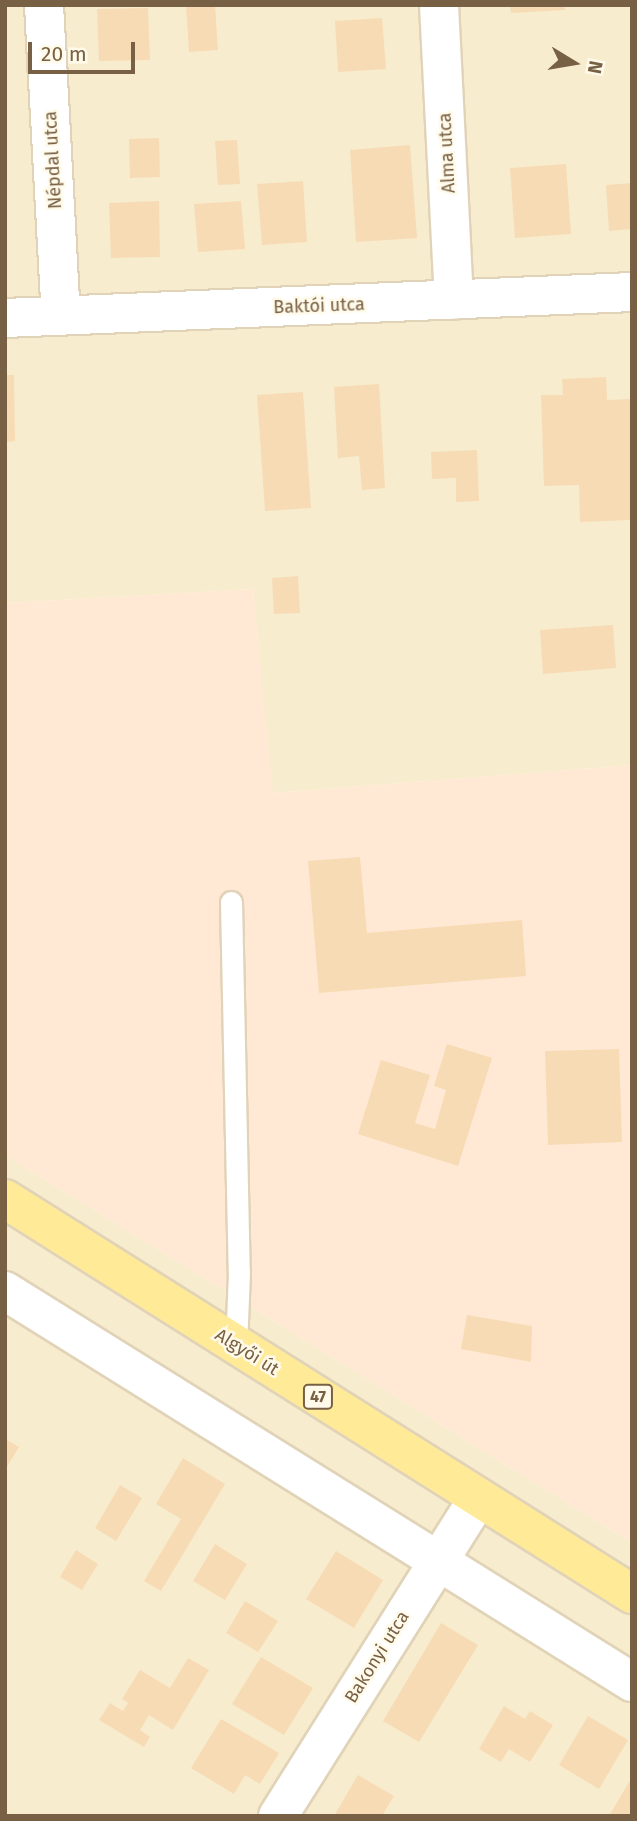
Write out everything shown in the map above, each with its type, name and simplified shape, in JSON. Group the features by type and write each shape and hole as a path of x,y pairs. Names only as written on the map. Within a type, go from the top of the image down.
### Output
{"main road":[{"name":"Algyői út","path":"5,1199 632,1594"}],"street":[{"name":"Népdal utca","path":"44,5 61,316"},
{"name":"Alma utca","path":"439,5 454,300"},
{"name":"Baktói utca","path":"5,318 632,292"},
{"path":"5,1291 632,1682"},
{"name":"Bakonyi utca","path":"278,1816 437,1560 478,1499"}],"lane":[{"path":"231,902 239,1272 236,1346"}],"shaded area":[{"path":"5,5 632,5 632,765 272,793 253,589 5,603"},
{"path":"253,589 273,793 632,765 632,1543 5,1155 5,603"},
{"path":"5,1155 632,1543 632,1816 5,1816"}],"building":[{"path":"186,5 215,5 218,50 189,52"},
{"path":"510,5 564,5 565,10 511,13"},
{"path":"148,8 150,60 99,61 97,9"},
{"path":"382,18 386,69 338,72 335,21"},
{"path":"159,138 160,177 130,178 129,139"},
{"path":"237,140 240,184 218,185 215,141"},
{"path":"410,145 417,238 356,242 350,150"},
{"path":"566,164 571,234 515,238 510,168"},
{"path":"303,181 307,242 262,245 257,184"},
{"path":"632,183 632,229 609,231 606,185"},
{"path":"159,201 160,257 111,258 109,203"},
{"path":"241,201 245,249 198,252 194,204"},
{"path":"5,375 14,375 15,441 5,442"},
{"path":"606,377 607,400 632,399 630,520 580,522 579,485 544,486 541,395 563,395 562,379"},
{"path":"379,384 385,488 362,490 359,456 338,458 334,387"},
{"path":"303,392 311,508 265,511 257,395"},
{"path":"477,450 479,501 456,502 456,478 432,479 431,452"},
{"path":"298,576 300,613 274,614 272,578"},
{"path":"613,625 616,668 543,674 540,630"},
{"path":"360,857 367,933 522,920 526,976 319,993 308,861"},
{"path":"447,1044 492,1058 458,1166 358,1134 381,1060 430,1075 415,1123 435,1129 446,1090 434,1086"},
{"path":"619,1049 622,1142 548,1145 545,1051"},
{"path":"467,1315 532,1326 531,1362 461,1349"},
{"path":"5,1439 19,1447 5,1470"},
{"path":"183,1458 225,1484 161,1591 144,1581 181,1519 156,1504"},
{"path":"120,1485 142,1498 116,1541 95,1528"},
{"path":"215,1544 247,1564 225,1600 193,1581"},
{"path":"76,1550 98,1564 82,1590 60,1577"},
{"path":"336,1551 383,1580 354,1628 306,1599"},
{"path":"245,1601 278,1621 258,1652 226,1633"},
{"path":"441,1623 478,1645 419,1742 383,1721"},
{"path":"261,1657 313,1688 284,1735 232,1704"},
{"path":"188,1658 209,1670 173,1730 149,1715 140,1730 150,1737 144,1747 99,1720 110,1703 123,1711 128,1703 122,1699 140,1670 170,1688"},
{"path":"504,1706 525,1719 530,1711 553,1725 530,1762 509,1749 501,1762 479,1749"},
{"path":"588,1716 628,1740 599,1789 559,1765"},
{"path":"221,1719 279,1753 260,1784 245,1775 234,1794 191,1768"},
{"path":"358,1775 394,1796 382,1816 334,1816"},
{"path":"632,1777 632,1816 609,1816"}]}
